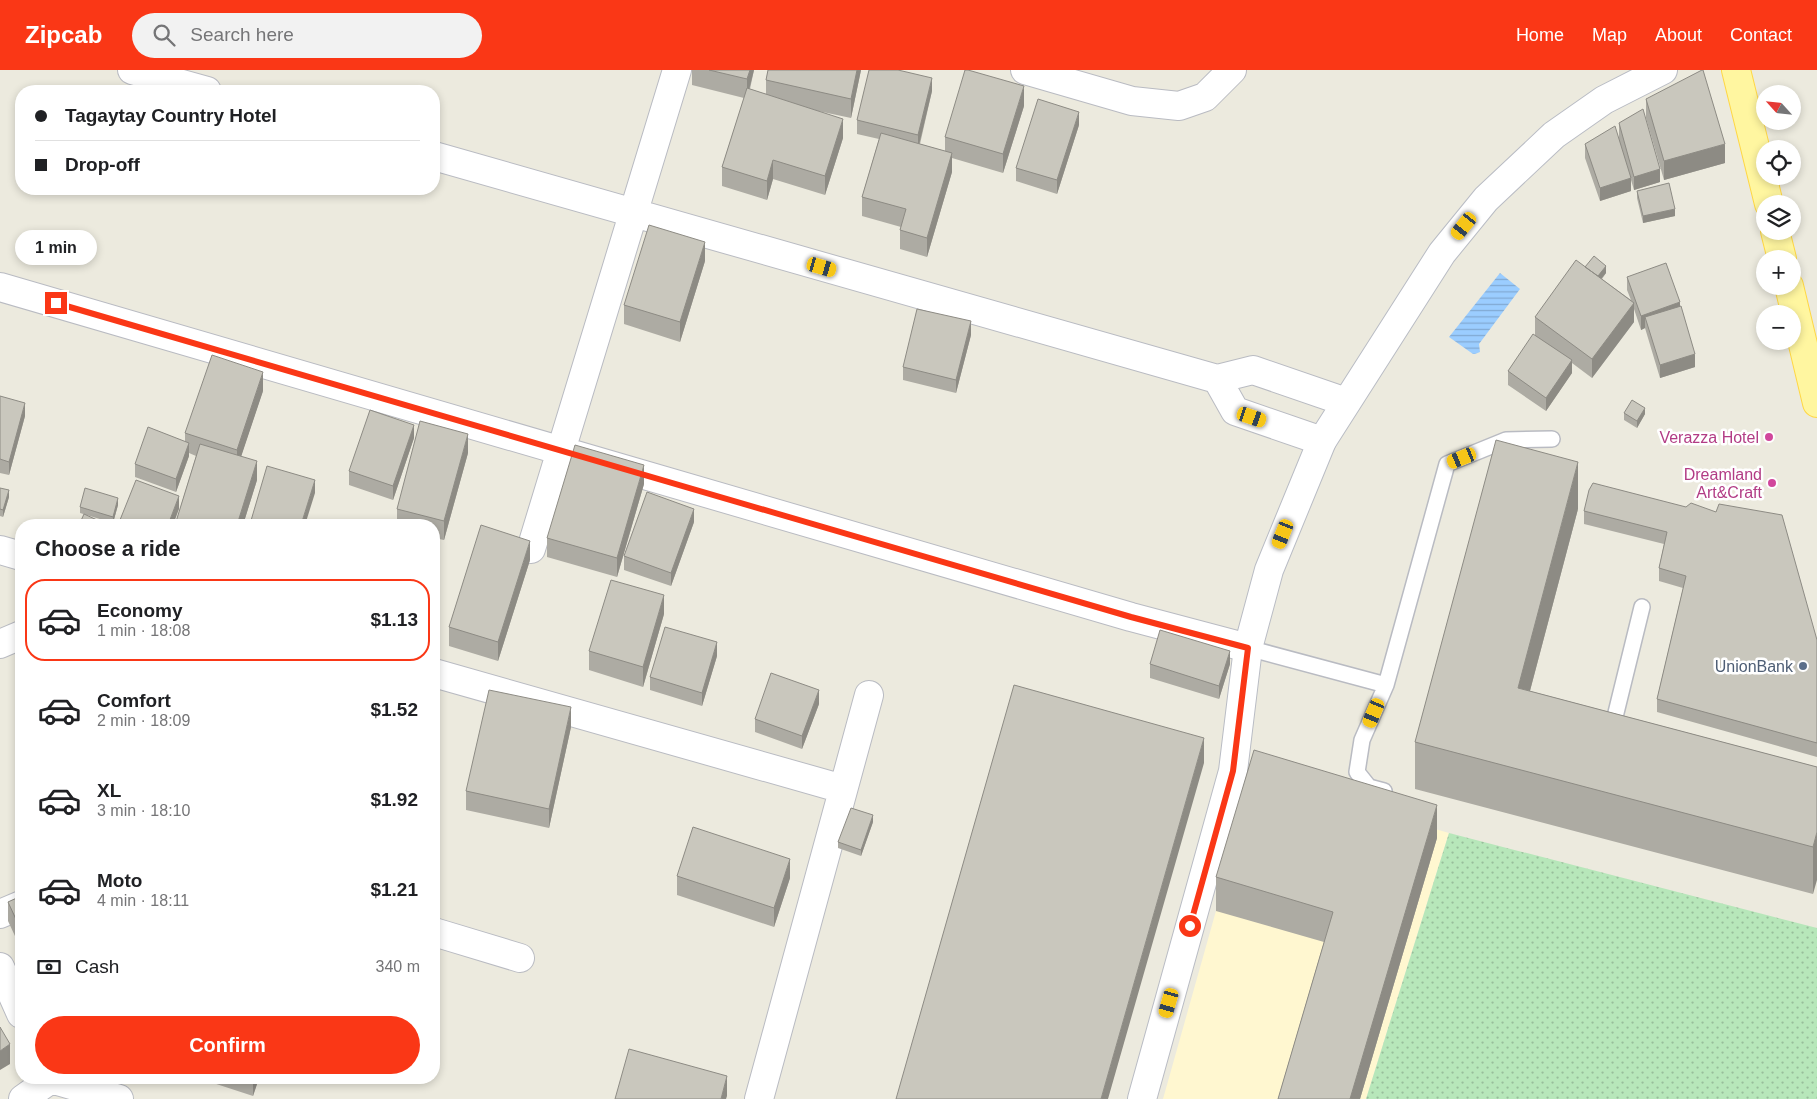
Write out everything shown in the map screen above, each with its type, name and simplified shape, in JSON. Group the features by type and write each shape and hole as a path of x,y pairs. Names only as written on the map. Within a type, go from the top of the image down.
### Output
{"main road":[{"path":"1736,70 1766,195"},
{"path":"1791,295 1817,403"}],"street":[{"path":"132,70 186,85"},
{"path":"531,549 677,70"},
{"path":"1025,70 1132,101 1179,106 1206,97 1232,70"},
{"path":"1142,1099 1233,771 1248,648 1269,570 1322,441 1442,253 1486,199 1554,134 1604,100 1663,70"},
{"path":"440,158 1217,380 1253,370 1346,402"},
{"path":"0,287 1131,617 1248,648"},
{"path":"1217,380 1234,412 1322,441"},
{"path":"0,550 15,554"},
{"path":"0,644 15,638"},
{"path":"440,675 843,789"},
{"path":"759,1099 869,695"},
{"path":"0,914 15,908"},
{"path":"440,934 520,958"},
{"path":"0,967 15,1001"},
{"path":"23,1099 42,1084"},
{"path":"70,1084 119,1099"}],"lane":[{"path":"1401,796 1369,787 1357,772 1362,740 1386,685 1447,464 1506,440 1552,439"},
{"path":"1632,731 1613,725 1642,607"},
{"path":"1248,648 1386,685"}],"shaded area":[{"path":"1254,776 1449,833 1366,1099 1163,1099"}],"green space":[{"path":"1449,833 1817,928 1817,1099 1366,1099"}],"water":[{"path":"1500,273 1520,289 1479,344 1480,352 1473,354 1449,337"}],"building":[{"path":"709,70 750,70 747,79"},
{"path":"768,70 857,70 851,99 766,80"},
{"path":"869,70 898,70 932,78 918,135 857,120"},
{"path":"965,70 1024,86 1003,154 945,137"},
{"path":"1702,70 1725,144 1664,161 1646,99"},
{"path":"747,88 843,119 825,176 773,160 767,181 722,167"},
{"path":"1038,99 1079,112 1057,180 1016,168"},
{"path":"1643,109 1660,169 1634,177 1619,123"},
{"path":"1615,126 1631,178 1600,188 1585,144"},
{"path":"881,133 952,153 927,238 900,230 906,209 862,197"},
{"path":"1669,183 1675,209 1643,216 1637,191"},
{"path":"649,225 705,242 680,322 624,305"},
{"path":"1594,256 1606,266 1598,276 1585,267"},
{"path":"1576,260 1634,303 1592,359 1535,317"},
{"path":"1666,263 1680,302 1641,316 1627,277"},
{"path":"1681,306 1695,354 1660,365 1645,317"},
{"path":"917,309 971,321 956,380 903,367"},
{"path":"1533,334 1572,360 1546,398 1508,371"},
{"path":"212,355 263,372 237,450 185,433"},
{"path":"0,396 25,403 9,462 0,459"},
{"path":"1632,400 1645,408 1637,421 1624,413"},
{"path":"370,410 414,425 393,486 349,471"},
{"path":"420,421 468,434 444,521 397,509"},
{"path":"148,427 189,443 176,479 135,464"},
{"path":"1496,440 1578,462 1518,688 1817,767 1817,832 1813,847 1415,742"},
{"path":"200,444 257,461 239,519 177,519"},
{"path":"575,445 644,465 617,558 547,538"},
{"path":"267,466 315,480 303,519 251,519"},
{"path":"136,480 179,496 170,519 120,519"},
{"path":"1593,483 1686,507 1691,503 1716,512 1719,504 1782,515 1817,640 1817,743 1657,699 1686,576 1659,568 1667,532 1584,511 1589,490"},
{"path":"0,488 9,490 3,510 0,509"},
{"path":"85,488 118,498 113,517 80,507"},
{"path":"647,492 694,509 671,573 624,556"},
{"path":"84,514 95,519 82,519"},
{"path":"481,525 530,541 498,642 449,627"},
{"path":"611,580 664,595 643,667 589,651"},
{"path":"665,627 717,642 702,693 650,677"},
{"path":"1160,630 1230,651 1219,686 1150,664"},
{"path":"771,673 819,690 802,736 755,719"},
{"path":"1014,685 1204,738 1101,1099 896,1099"},
{"path":"489,690 571,707 549,809 466,791"},
{"path":"1254,750 1437,805 1350,1099 1278,1099 1333,912 1216,877"},
{"path":"851,808 873,815 861,850 838,842"},
{"path":"693,827 790,859 774,908 677,876"},
{"path":"15,899 15,917 8,902"},
{"path":"0,1027 10,1044 0,1051"},
{"path":"629,1049 727,1076 721,1099 615,1099"}],"place":[{"name":"Verazza Hotel","path":"1769,437"},
{"name":"Dreamland Art&Craft","path":"1772,483"},
{"name":"UnionBank","path":"1803,666"}],"route":[{"path":"56,303 1131,617 1248,648 1233,771 1190,926"}]}
